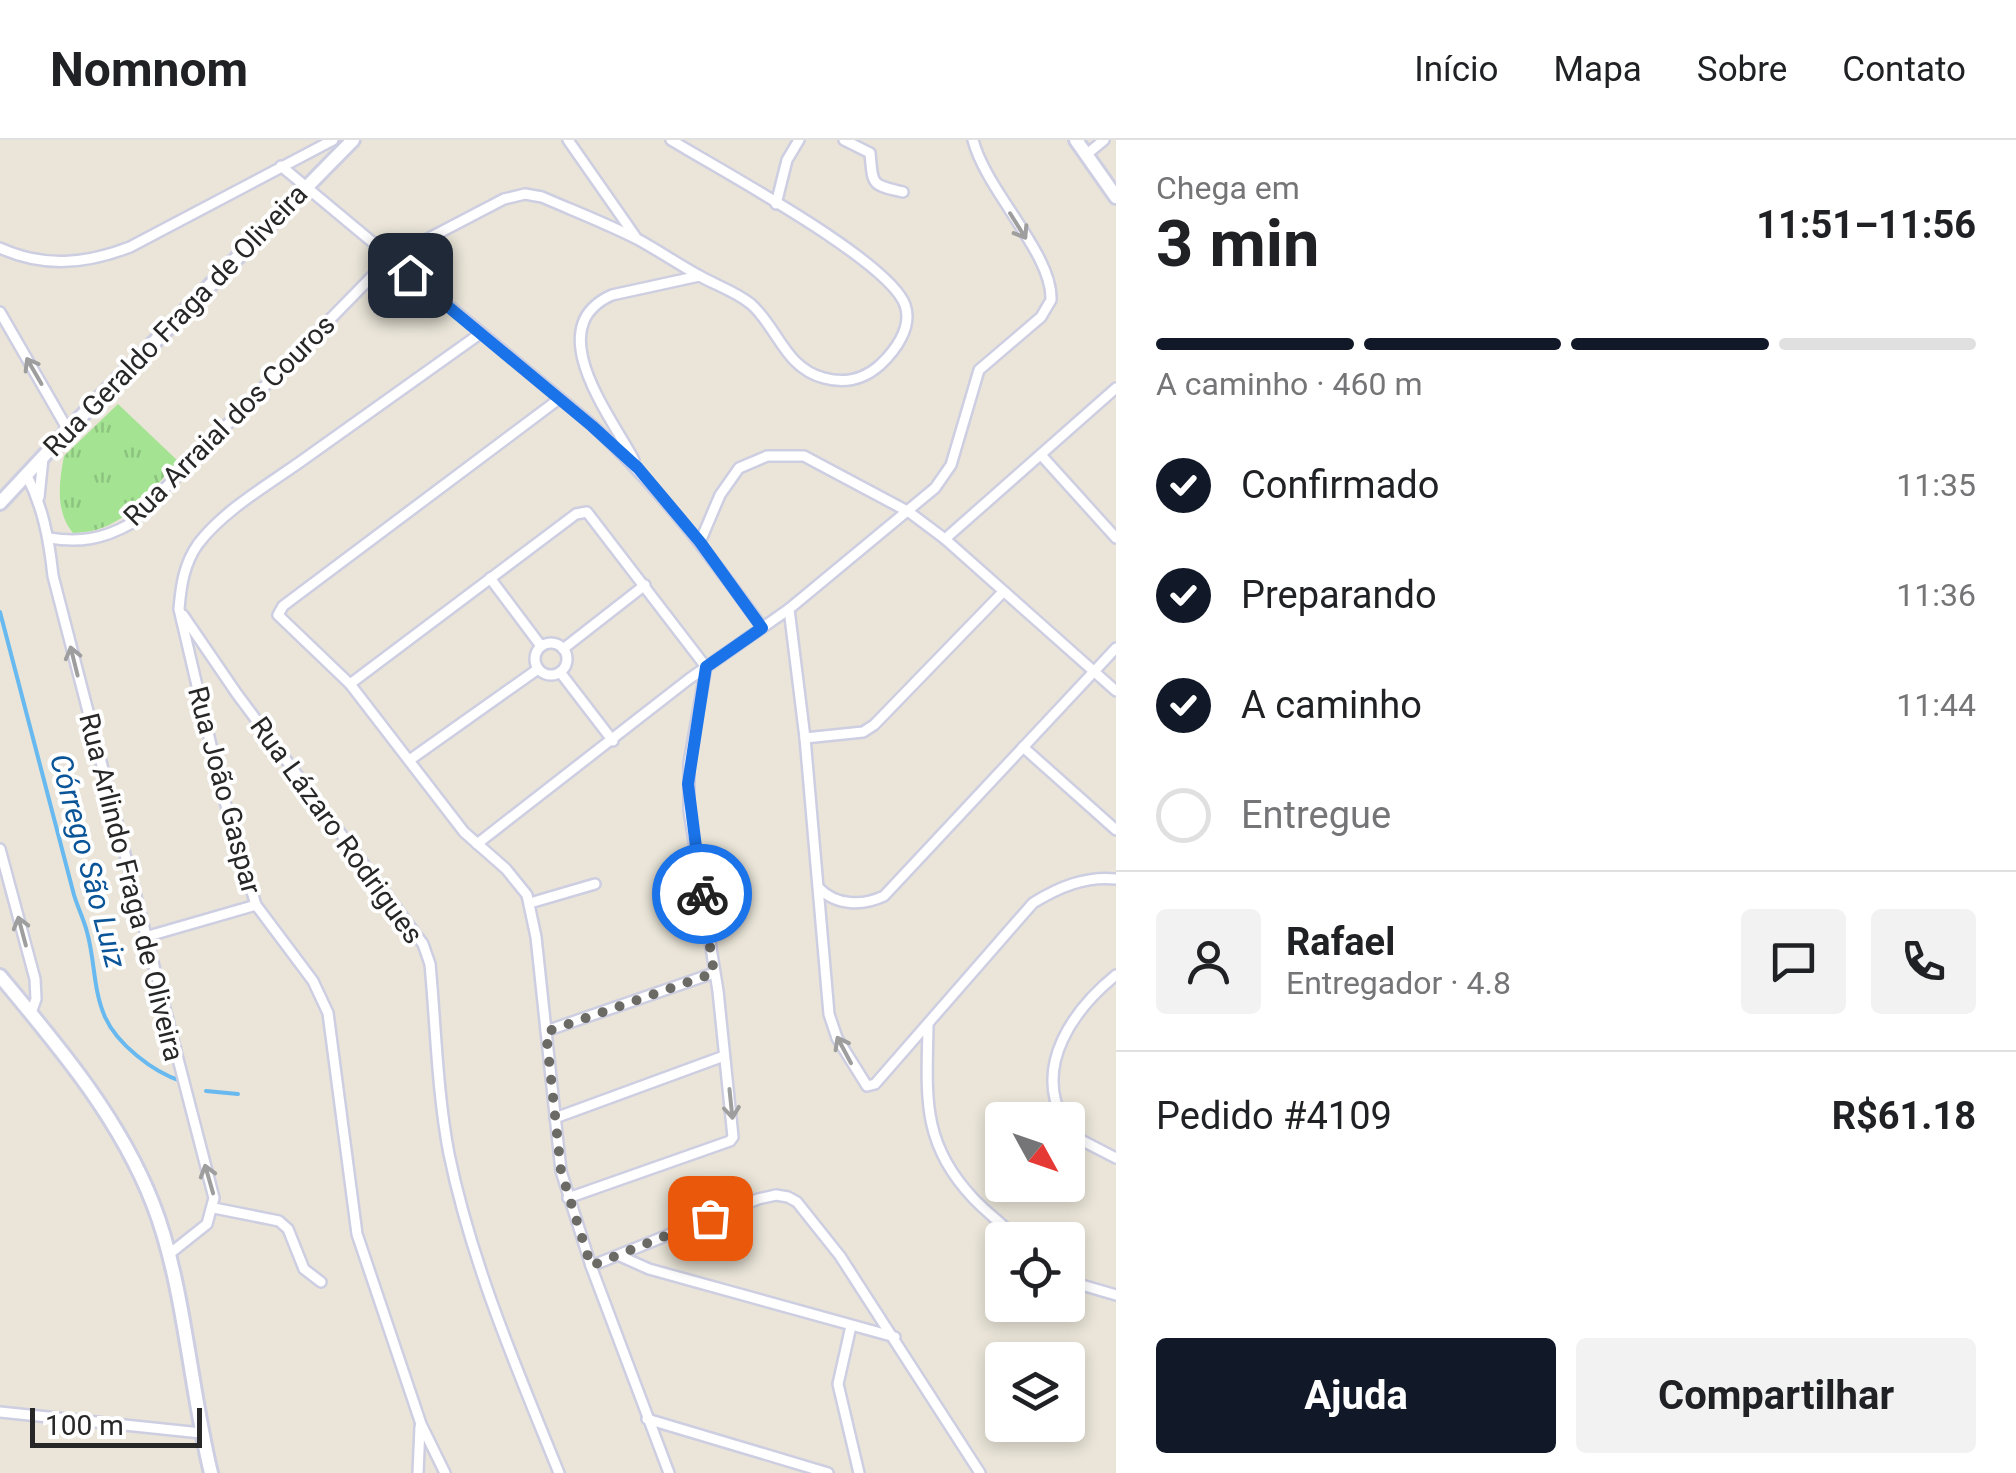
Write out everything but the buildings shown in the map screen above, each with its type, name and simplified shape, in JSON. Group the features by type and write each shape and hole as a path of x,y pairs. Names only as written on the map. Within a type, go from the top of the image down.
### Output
{"main road":[{"name":"Rua Geraldo Fraga de Oliveira","path":"0,504 353,140"},
{"path":"1076,140 1116,197"},
{"path":"0,976 79,1074 119,1132 154,1206 168,1255 211,1473"}],"street":[{"path":"0,248 45,262 74,263 101,258 333,140"},
{"path":"568,140 638,240"},
{"name":"Rua Arraial dos Couros","path":"49,538 72,542 94,539 130,524 389,259 504,199 525,194 542,197 638,240 736,294 755,308 784,350 808,372 841,382 868,374 879,366 905,326 907,314 900,296 860,256 671,140"},
{"path":"776,204 787,160 799,140"},
{"path":"844,140 870,153 873,181 903,192"},
{"path":"477,844 706,667 789,609 910,512 952,465 979,370 1040,316 1051,300 1048,279 984,172 973,140"},
{"path":"1087,154 1104,140"},
{"path":"281,166 638,468 700,542 762,628"},
{"path":"638,468 583,364 579,345 583,320 601,300 612,295 699,276"},
{"path":"0,312 68,430"},
{"name":"Rua João Gaspar","path":"445,1473 420,1424 357,1234 328,1013 313,981 256,904 222,792 179,609 181,582 200,541 262,489 481,333"},
{"path":"945,539 1116,388"},
{"path":"560,399 282,606 279,618 350,684 464,832 521,885 530,903 561,1171 591,1266 669,1473"},
{"name":"Rua Arlindo Fraga de Oliveira","path":"39,500 43,456"},
{"path":"700,542 729,478 739,468 767,456 804,456 910,512 1116,691"},
{"path":"1042,456 1116,538"},
{"name":"Rua Arlindo Fraga de Oliveira","path":"26,474 39,500 49,538 52,576 214,1208"},
{"path":"350,684 576,514 587,512 706,667 688,784 733,1129 730,1142 568,1198"},
{"path":"490,578 541,646"},
{"path":"563,650 645,585"},
{"path":"805,738 862,732 874,725 1003,592"},
{"name":"Rua Lázaro Rodrigues","path":"179,609 237,694 423,944 430,964 444,1123 468,1234 558,1473"},
{"path":"789,609 805,738 828,1014 863,1083 871,1087 875,1084 1033,903 1076,883 1116,878"},
{"path":"550,643 563,650 566,662 560,672 548,675 538,669 535,657 541,646 550,643"},
{"path":"819,888 835,898 860,903 884,896 1116,648"},
{"path":"411,759 538,669"},
{"path":"560,672 613,740"},
{"path":"1023,748 1116,830"},
{"path":"0,849 35,979 36,999 31,1014"},
{"path":"530,903 596,884"},
{"path":"146,938 256,904"},
{"path":"546,1032 714,973"},
{"path":"1056,1102 1052,1093 1053,1060 1067,1031 1114,979"},
{"path":"928,1024 929,1123 943,1157 972,1198 998,1222"},
{"path":"555,1118 724,1056"},
{"path":"1085,1142 1116,1158"},
{"path":"591,1266 758,1199 788,1196 840,1256 980,1473"},
{"path":"168,1255 198,1234 214,1208 279,1221 288,1229 304,1269 320,1282"},
{"path":"620,1256 649,1269 895,1338"},
{"path":"1085,1286 1116,1295"},
{"path":"851,1326 838,1384 859,1473"},
{"path":"0,1412 201,1433"},
{"path":"647,1419 828,1473"},
{"path":"418,1473 420,1424"}],"green space":[{"path":"118,404 178,461 120,519 91,531 73,533 61,506 64,456"}],"waterway":[{"name":"Córrego São Luiz","path":"0,612 87,932 105,1017 137,1056 181,1081"},
{"path":"206,1091 238,1094"}],"way so far":[{"path":"702,894 714,973 546,1032 561,1171 591,1266 710,1218"}],"route":[{"path":"410,275 638,468 700,542 762,628 706,667 688,784 702,894"}]}
